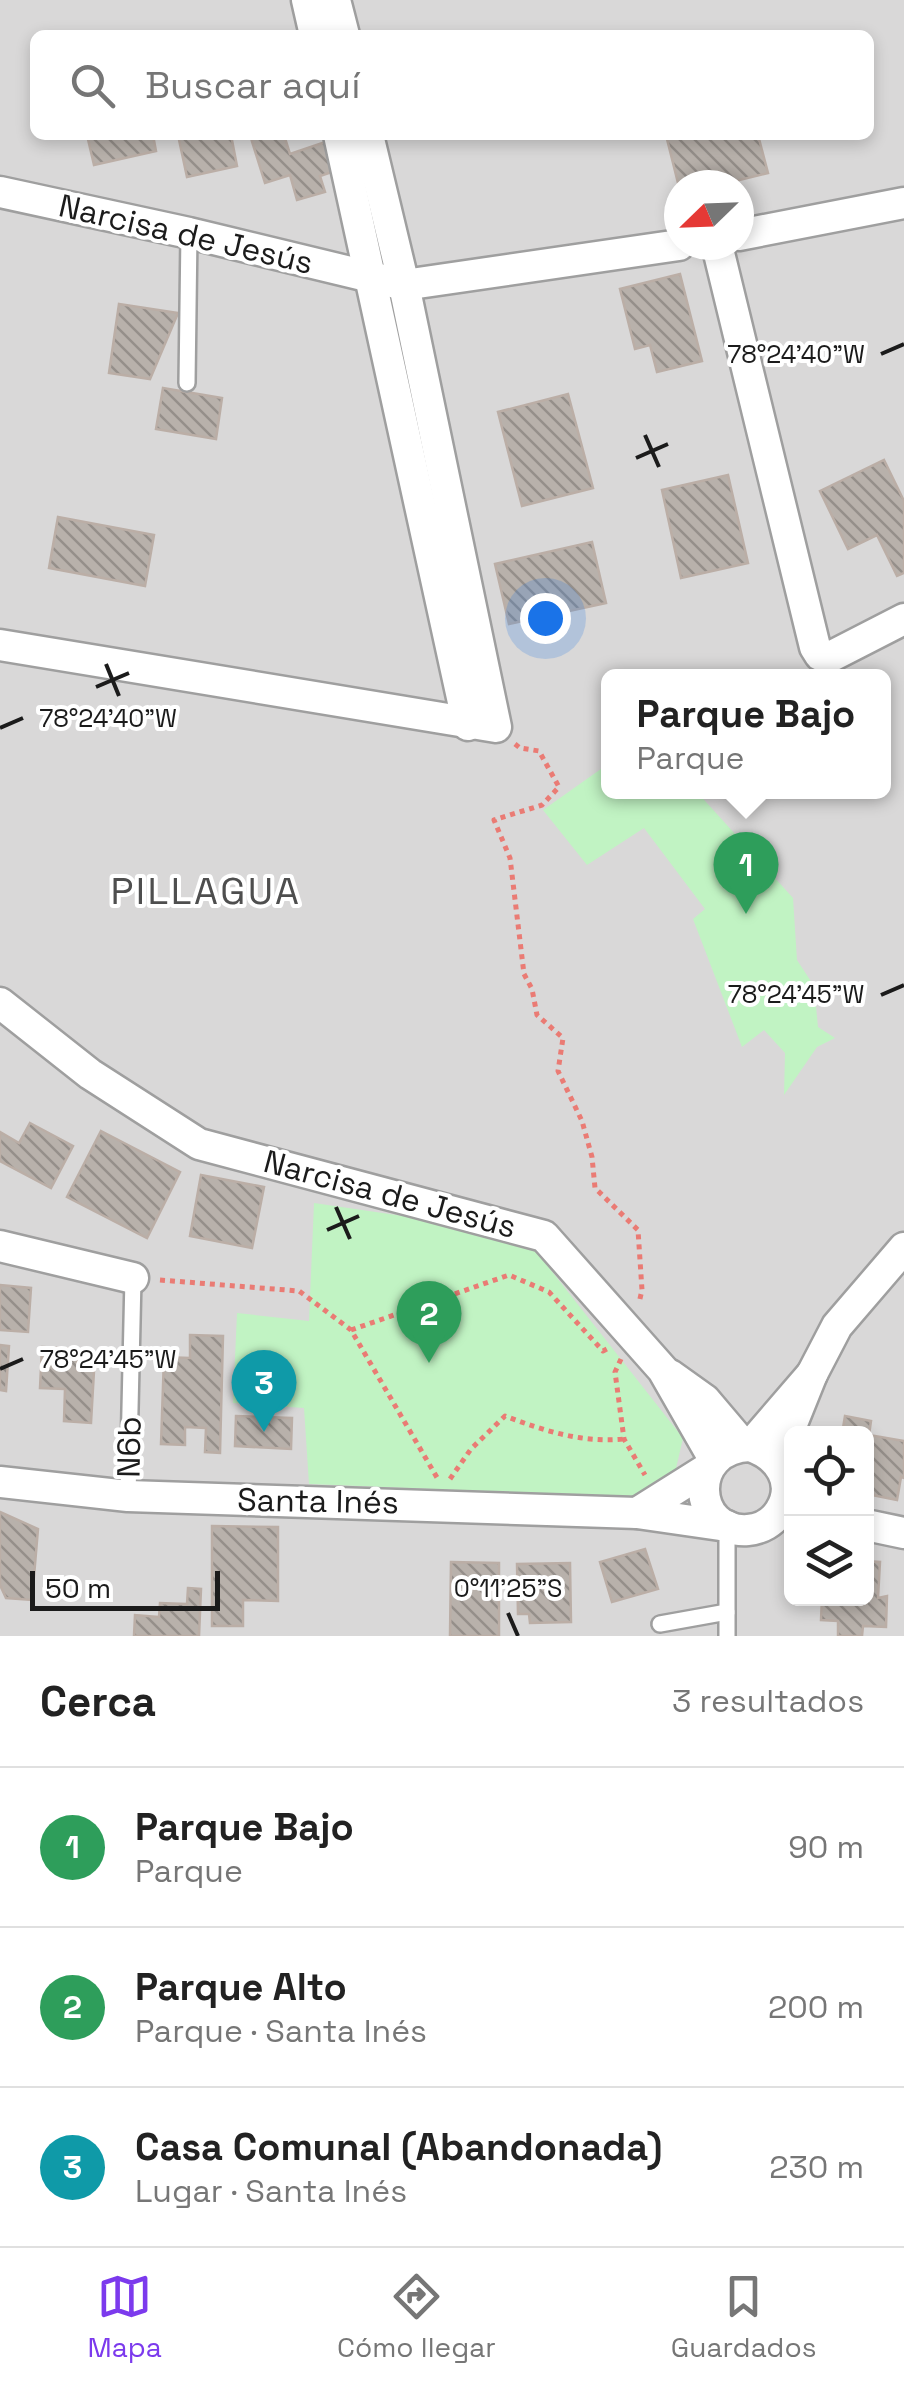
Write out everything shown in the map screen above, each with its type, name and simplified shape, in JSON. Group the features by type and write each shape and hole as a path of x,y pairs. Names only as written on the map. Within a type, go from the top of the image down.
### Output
{"street":[{"path":"307,0 314,30"},
{"path":"335,0 343,30"},
{"name":"Narcisa de Jesús","path":"340,140 372,277"},
{"path":"369,140 404,284 482,726"},
{"name":"Narcisa de Jesús","path":"0,192 404,284"},
{"path":"754,232 904,204"},
{"path":"404,284 664,247"},
{"path":"721,260 815,647 820,656 828,658 904,619"},
{"path":"372,277 482,726"},
{"path":"0,645 482,726"},
{"name":"Narcisa de Jesús","path":"0,1002 90,1074 199,1144 544,1236 663,1370 711,1464"},
{"path":"0,1246 133,1278"},
{"path":"770,1465 836,1326 904,1248"},
{"path":"663,1370 705,1400 770,1465 782,1508 778,1526 739,1530 716,1518 704,1495 711,1464"},
{"path":"645,1502 728,1450 770,1465"},
{"name":"Santa Inés","path":"0,1482 128,1496 645,1502 727,1526"},
{"path":"874,1527 904,1534"}],"lane":[{"path":"187,383 189,232"},
{"name":"N6b","path":"128,1496 133,1278"},
{"path":"727,1526 727,1636"},
{"path":"660,1624 727,1612"}],"path":[{"path":"482,726 520,748 539,752 559,787 542,805 494,820 510,858 524,974 538,1015 563,1038 558,1071 582,1120 596,1188 638,1230 642,1290 631,1335 615,1372 624,1439 645,1502"},
{"path":"351,1330 510,1275 549,1292 604,1351 631,1335"},
{"path":"133,1278 300,1291 351,1330 443,1488 471,1449 505,1416 592,1442 624,1439"}],"shaded area":[{"name":"PILLAGUA","path":"0,0 904,0 904,1636 0,1636"}],"green space":[{"path":"601,769 601,799 703,799 793,898 797,960 814,986 818,1027 835,1038 817,1047 784,1095 785,1053 764,1030 742,1047 693,919 705,909 644,828 587,865 543,810"},
{"path":"314,1203 410,1217 535,1250 683,1438 672,1486 635,1497 309,1484 304,1408 233,1403 237,1313 309,1321"}],"building":[{"path":"88,140 154,140 156,151 94,165"},
{"path":"179,140 232,140 237,166 187,177"},
{"path":"252,140 286,140 290,154 325,142 335,171 320,176 325,192 297,200 290,175 265,183"},
{"path":"667,140 759,140 768,173 754,176 754,170 675,170"},
{"path":"680,274 702,361 657,372 650,345 635,349 620,289"},
{"path":"119,304 178,313 150,379 109,373"},
{"path":"163,388 222,398 216,439 156,429"},
{"path":"568,394 593,488 522,506 498,412"},
{"path":"884,460 904,501 904,573 897,576 877,535 848,549 820,491"},
{"path":"728,475 748,563 681,578 662,490"},
{"path":"58,517 154,535 145,586 49,568"},
{"path":"592,542 606,603 509,624 495,564"},
{"path":"30,1123 73,1146 51,1188 0,1161 0,1132 19,1143"},
{"path":"101,1131 180,1172 147,1238 67,1197"},
{"path":"201,1175 264,1187 252,1248 190,1236"},
{"path":"0,1285 31,1288 28,1332 0,1330"},
{"path":"190,1335 223,1336 220,1453 205,1452 206,1428 185,1427 185,1445 161,1444 164,1357 190,1358"},
{"path":"0,1345 9,1346 6,1391 0,1390"},
{"path":"42,1347 78,1349 77,1370 94,1371 91,1423 64,1421 65,1389 40,1388"},
{"path":"236,1416 292,1418 291,1449 235,1446"},
{"path":"845,1416 871,1421 870,1426 843,1426"},
{"path":"874,1436 904,1441 904,1478 901,1477 897,1500 874,1495"},
{"path":"0,1512 38,1529 32,1600 6,1598 0,1585"},
{"path":"212,1526 278,1527 278,1601 243,1600 243,1626 212,1626"},
{"path":"645,1549 658,1589 612,1602 600,1562"},
{"path":"451,1562 499,1563 499,1636 450,1636"},
{"path":"874,1562 880,1562 878,1598 887,1596 886,1627 863,1626 862,1636 838,1636 838,1621 821,1620 822,1606 874,1606"},
{"path":"570,1563 571,1622 530,1623 529,1614 518,1614 517,1564"},
{"path":"188,1588 201,1589 199,1636 134,1636 135,1615 159,1617 160,1603 187,1604"}],"place":[{"name":"Parque Bajo","path":"746,914"},
{"name":"Parque Alto","path":"429,1363"},
{"name":"Casa Comunal (Abandonada)","path":"264,1432"}],"district":[{"name":"PILLAGUA","path":"206,891"}]}
